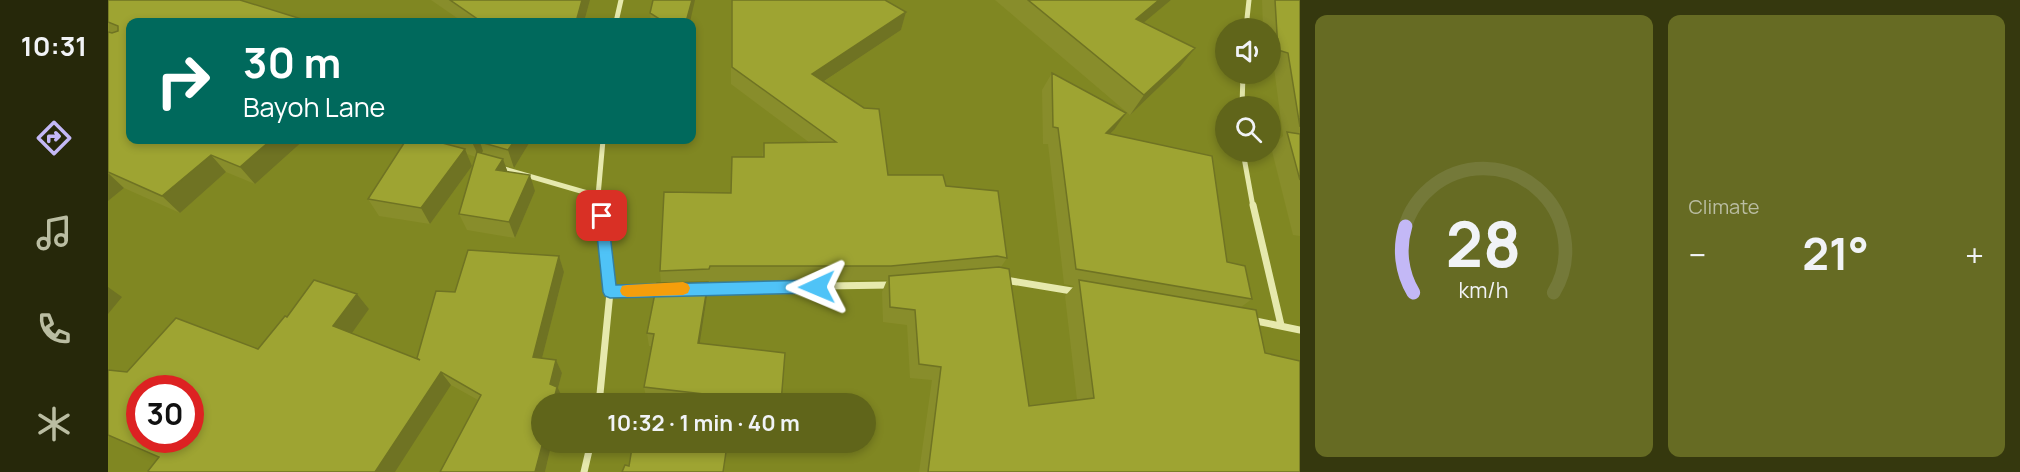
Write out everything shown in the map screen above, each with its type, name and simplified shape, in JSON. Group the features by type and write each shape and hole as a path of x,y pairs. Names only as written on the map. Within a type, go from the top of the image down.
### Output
{"street":[{"path":"617,18 621,0"},
{"path":"1247,18 1249,0"},
{"path":"413,144 420,146"},
{"path":"600,393 610,292 598,196 603,144"},
{"path":"1244,162 1281,325"},
{"path":"498,168 598,196"},
{"path":"1000,279 1082,292"},
{"path":"692,288 896,285"},
{"path":"610,292 669,289"},
{"path":"1246,319 1300,330"},
{"path":"584,472 588,453"}],"building":[{"path":"108,0 240,0 298,18 126,18 126,144 266,144 240,167 211,155 162,196 108,172 108,32 118,31 118,26 108,22"},
{"path":"450,0 582,0 577,18 476,18"},
{"path":"653,0 692,0 687,18 658,18 650,13"},
{"path":"732,0 885,0 906,12 812,74 864,108 879,109 888,175 943,175 946,186 998,191 1007,258 997,256 891,266 710,266 709,269 660,271 664,192 731,193 732,157 764,157 764,143 836,142 732,67"},
{"path":"1028,0 1159,0 1136,19 1195,48 1144,95"},
{"path":"1275,0 1300,0 1300,127 1288,53 1281,51 1281,18 1276,18"},
{"path":"1052,73 1126,113 1106,133 1212,156 1227,262 1245,266 1252,299 1076,269 1058,128 1053,127"},
{"path":"1287,132 1300,134 1300,180"},
{"path":"403,144 446,144 465,149 421,208 368,199"},
{"path":"487,144 512,144 508,150"},
{"path":"477,152 503,159 496,170 530,175 509,222 459,214"},
{"path":"468,250 559,256 533,357 556,360 550,384 557,387 556,393 531,393 531,453 540,453 535,472 440,472 481,395 441,372 375,472 148,471 159,457 150,453 204,453 204,375 126,375 126,443 108,435 108,370 127,372 176,318 258,349 285,316 287,317 314,280 357,294 333,326 420,360 417,358 436,291 455,292"},
{"path":"999,267 1009,269 1029,406 1094,398 1079,280 1256,310 1265,353 1300,361 1300,472 928,472 941,367 919,364 915,310 890,307 889,276"},
{"path":"708,282 698,343 785,353 782,393 695,393 644,387 654,334 647,333 657,283"},
{"path":"631,453 726,453 723,472 622,472 625,465 629,466"}],"slow traffic":[{"path":"627,291 683,288"}],"route":[{"path":"602,216 610,292 680,288 817,287"}]}
